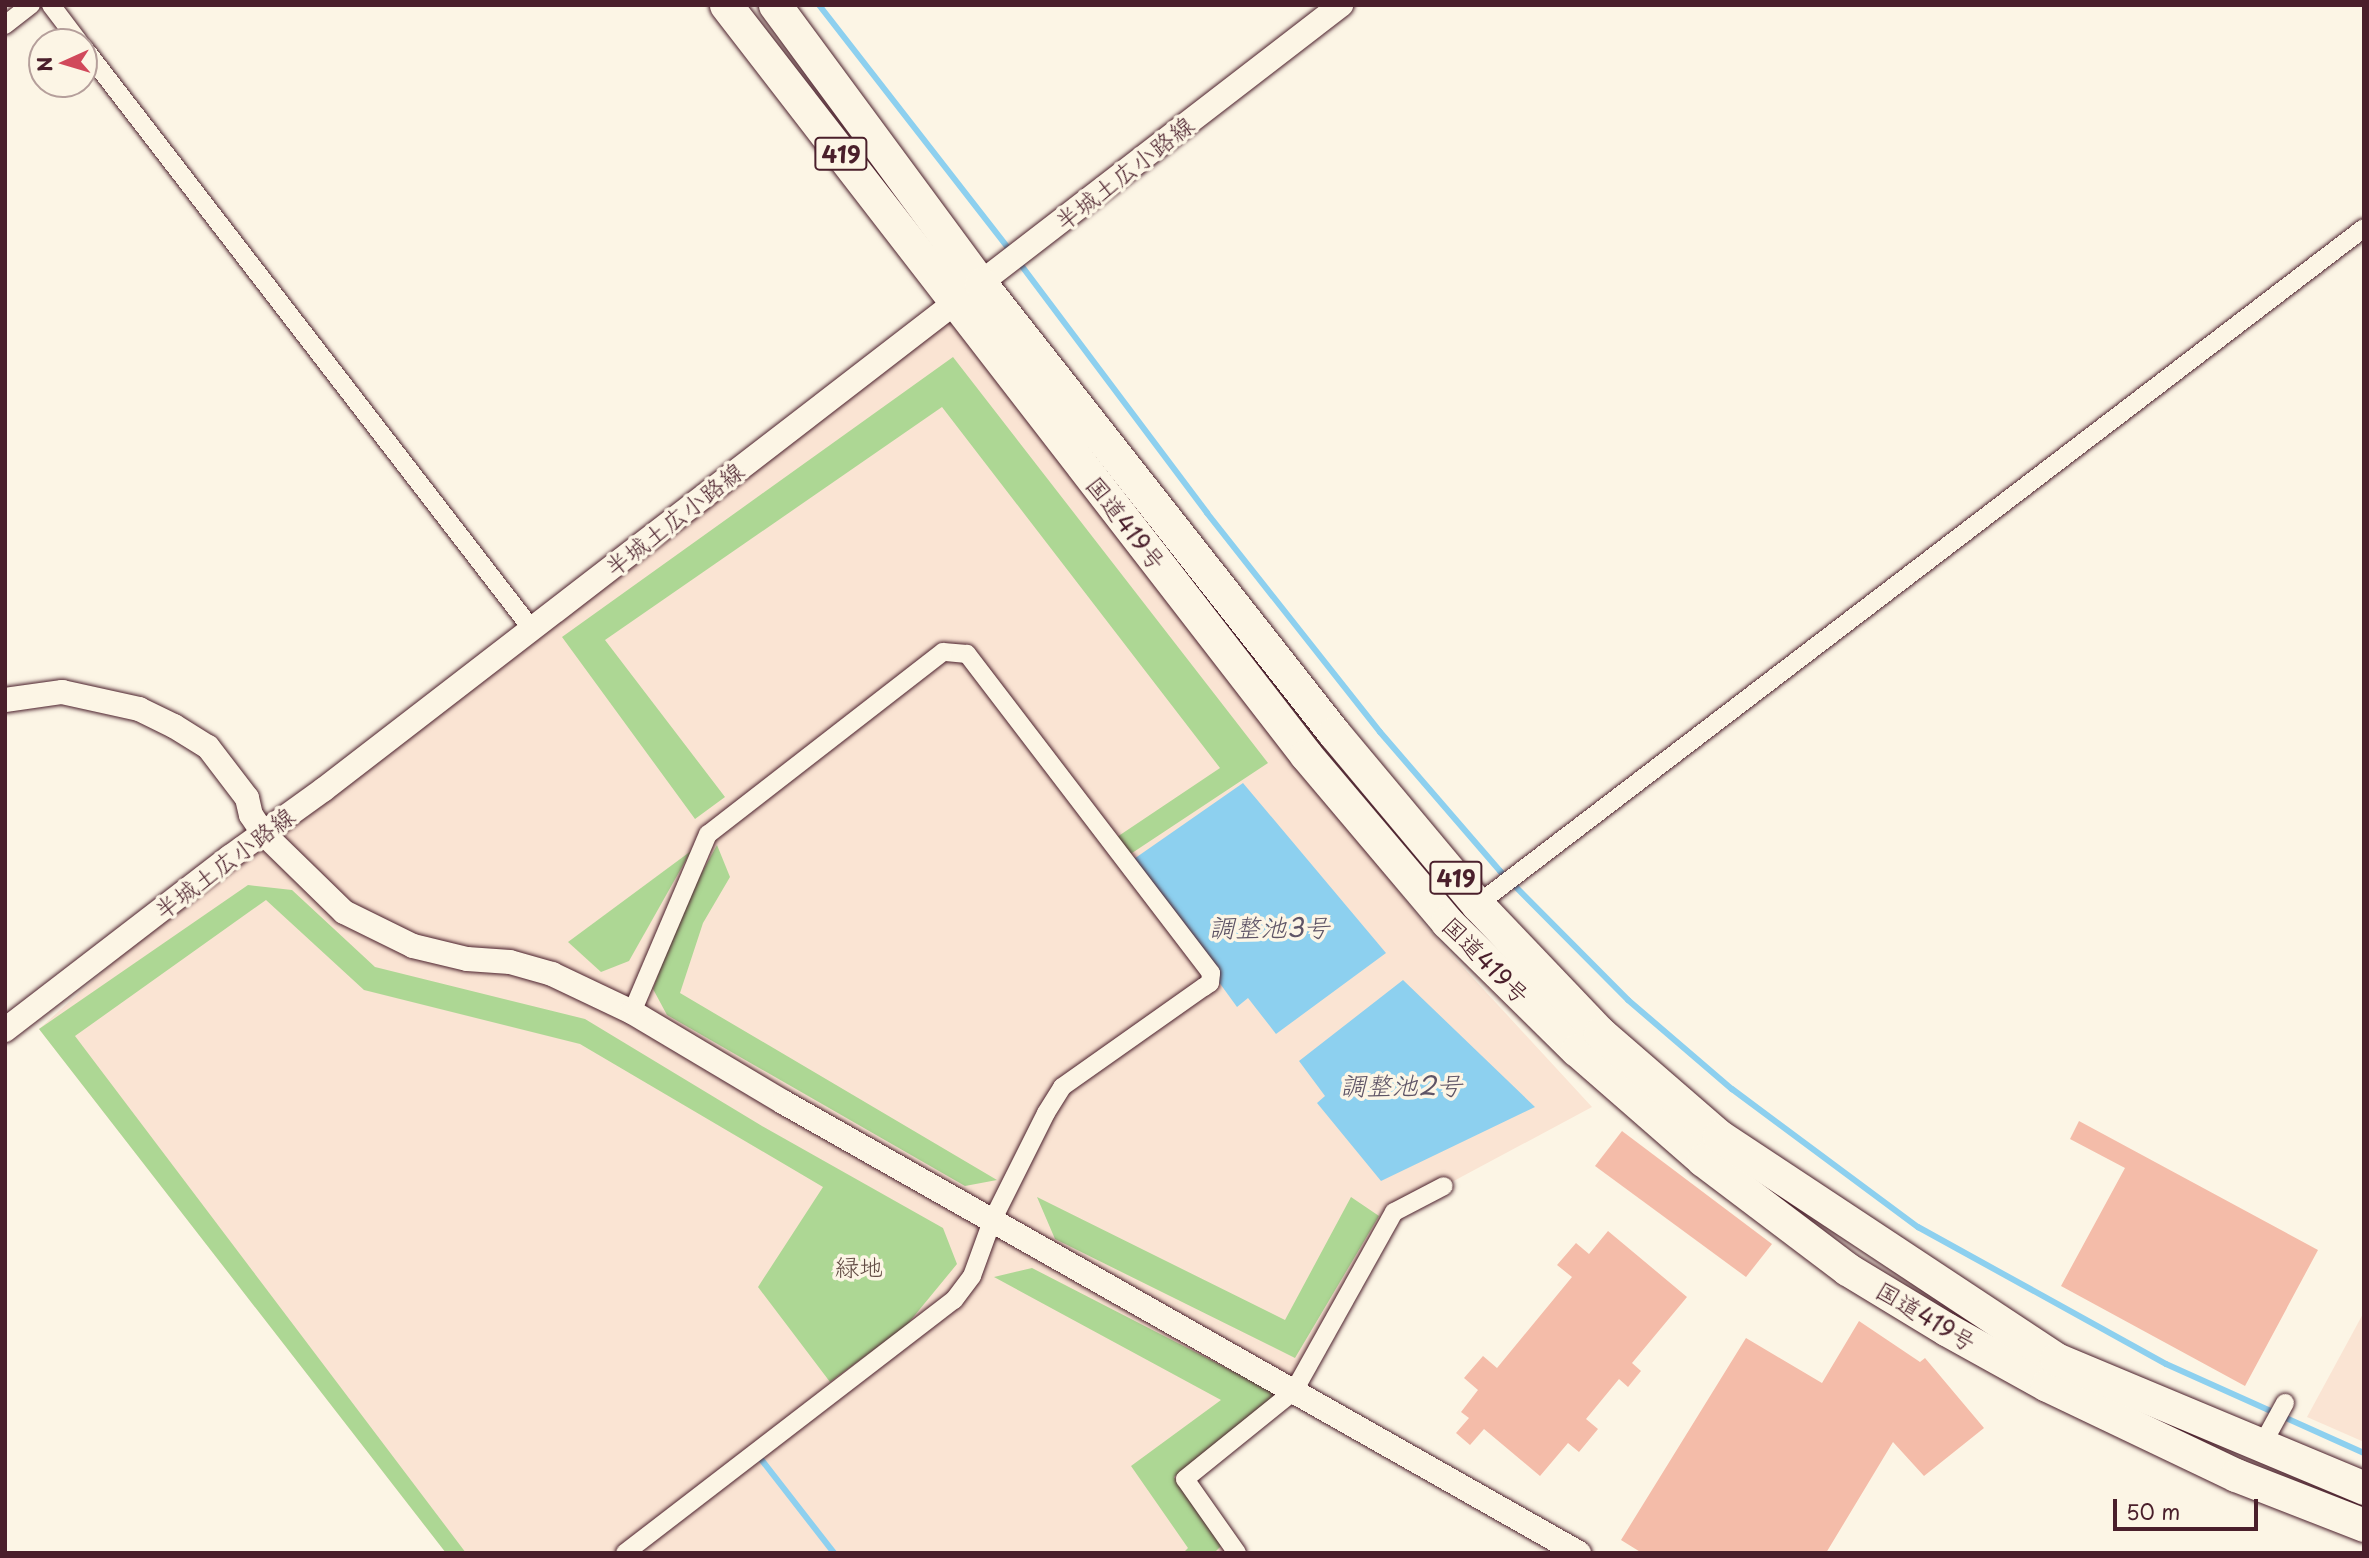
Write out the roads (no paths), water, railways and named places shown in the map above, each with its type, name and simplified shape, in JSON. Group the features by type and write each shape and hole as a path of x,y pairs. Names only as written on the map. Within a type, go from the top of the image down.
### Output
{"highway":[{"name":"国道419号","path":"726,5 981,284 1306,755 1447,922 1577,1051 1682,1142 1847,1269 2047,1385 2236,1475 2364,1525"},
{"name":"国道419号","path":"775,5 981,284 1334,733 1478,905 1601,1033 1719,1136 2056,1359 2267,1436 2364,1488"}],"street":[{"path":"5,25 31,5"},
{"path":"51,5 68,28"},
{"name":"半城土広小路線","path":"5,1030 981,284 1341,5"},
{"path":"98,66 531,628"},
{"path":"1447,922 1478,905 1800,656 2364,228"},
{"path":"625,1553 954,1300 972,1276 992,1220 1062,1087 1210,983 1211,973 967,654 943,652 708,834 632,1012"},
{"path":"5,700 62,692 139,709 174,726 208,747 247,798 251,816 263,834 344,912 413,946 467,958 510,962 552,974 632,1012 783,1102 1579,1553"},
{"path":"1237,1553 1185,1479 1294,1391 1394,1212 1444,1186"},
{"path":"2267,1436 2285,1403"}],"water":[{"name":"調整池3号","path":"1243,783 1386,953 1276,1034 1248,998 1237,1007 1131,861"},
{"name":"調整池2号","path":"1403,980 1535,1107 1381,1181 1317,1103 1325,1096 1299,1061"}],"waterway":[{"path":"819,5 1011,252"},
{"path":"1018,261 1207,513 1380,732 1500,871 1628,1000 1732,1089 1918,1227 2166,1364 2364,1453"},
{"path":"757,1454 834,1553"}],"park label":[{"name":"緑地","path":"859,1267"}]}
